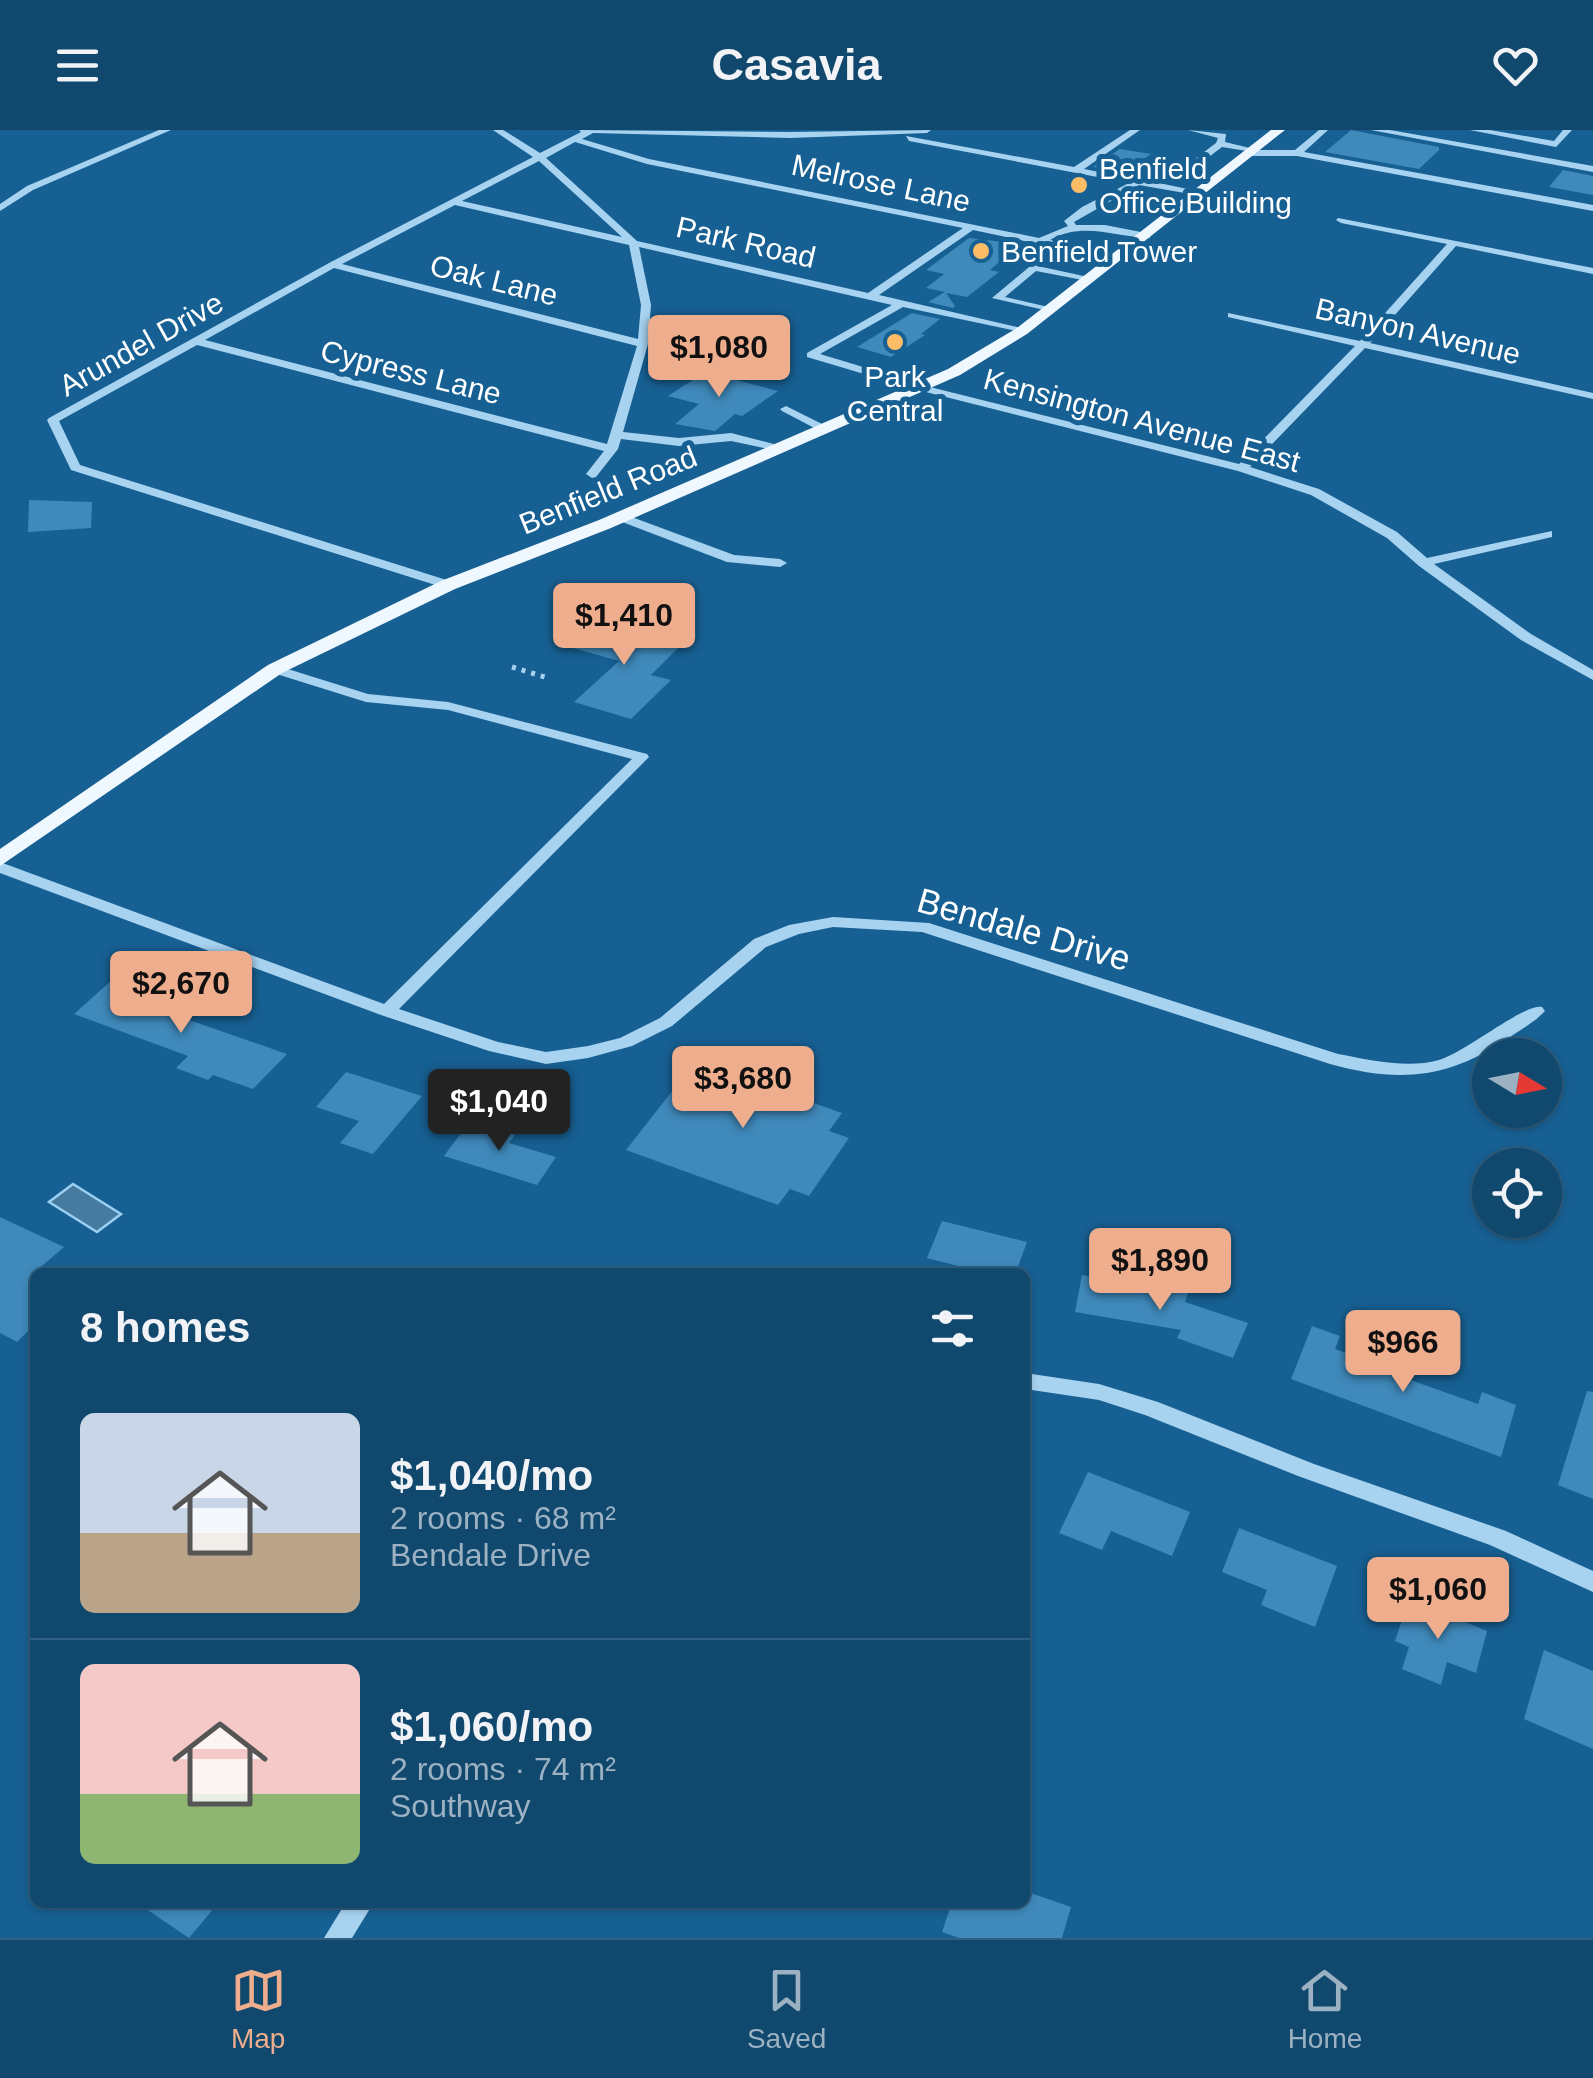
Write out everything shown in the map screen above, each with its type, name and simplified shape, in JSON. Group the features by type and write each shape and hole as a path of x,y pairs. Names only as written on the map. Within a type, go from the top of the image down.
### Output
{"main road":[{"name":"Benfield Road","path":"0,859 274,669 448,585 922,388 1022,330 1279,130"}],"street":[{"path":"0,208 30,188 167,130"},
{"path":"497,130 540,158 633,242 646,305 643,344 612,449 592,474"},
{"path":"768,130 790,134"},
{"path":"590,131 886,134 927,130"},
{"path":"1076,170 1136,130"},
{"path":"1152,185 1161,177 1181,174 1220,144 1223,136 1192,130"},
{"path":"1297,153 1324,130"},
{"path":"1375,130 1593,169"},
{"path":"1474,130 1556,144 1568,130"},
{"name":"Arundel Drive","path":"448,585 75,466 54,420 333,264 458,203 590,131"},
{"path":"886,134 1198,194"},
{"name":"Melrose Lane","path":"577,135 628,156 1118,257"},
{"path":"1220,144 1252,152 1297,153 1593,208"},
{"path":"1073,227 1069,221 1086,205 1124,192 1137,182"},
{"name":"Park Road","path":"458,203 1022,330"},
{"path":"1341,220 1593,271"},
{"path":"1041,242 1054,232 1073,227 1101,226 1146,236"},
{"path":"871,296 971,227"},
{"path":"1242,468 1364,343 1454,243"},
{"path":"1049,310 997,298 1061,246"},
{"name":"Oak Lane","path":"333,264 643,344"},
{"path":"1034,268 1089,280"},
{"name":"Kensington Avenue East","path":"903,304 811,356 922,388 1242,468 1315,492 1359,513 1526,637 1593,676"},
{"name":"Banyon Avenue","path":"1232,315 1593,396"},
{"name":"Cypress Lane","path":"198,342 612,449"},
{"path":"786,409 826,430"},
{"path":"616,435 679,442 731,437 778,450"},
{"path":"621,516 732,559 780,563"},
{"path":"1424,563 1547,534"},
{"path":"274,669 366,698 448,706 642,757 387,1011"},
{"name":"Bendale Drive","path":"0,867 387,1011 495,1047 546,1058 626,1042 666,1022 760,943 795,929 833,922 923,927 1336,1060 1378,1067 1412,1069 1446,1064 1536,1012"},
{"path":"1030,1383 1098,1392 1151,1408 1306,1470 1498,1538 1593,1582"},
{"path":"337,1938 357,1908"}],"path":[{"path":"512,666 548,678"}],"water":[{"path":"73,1184 121,1214 97,1232 49,1202"}],"building":[{"path":"1351,130 1439,150 1419,169 1325,152"},
{"path":"1120,149 1151,154 1124,173 1093,167"},
{"path":"1563,170 1593,176 1593,195 1549,187"},
{"path":"969,238 1020,244 990,270 999,272 967,297 946,293 953,308 928,302 945,292 926,288 944,274 926,270"},
{"name":"Park Central","path":"912,313 940,319 921,334 925,335 891,357 857,347"},
{"path":"705,372 778,391 742,416 735,414 715,431 675,424 699,404 668,396"},
{"path":"29,500 92,502 91,528 28,532"},
{"path":"593,621 681,645 651,675 671,680 631,719 574,702 619,661 566,646"},
{"path":"112,980 178,1004 169,1013 287,1054 253,1089 213,1075 208,1080 176,1068 188,1056 74,1014"},
{"path":"698,1058 717,1065 723,1058 774,1075 815,1091 808,1101 842,1113 829,1131 849,1138 809,1196 790,1189 778,1205 626,1150"},
{"path":"346,1072 422,1096 373,1154 340,1143 359,1121 316,1107"},
{"path":"470,1121 515,1135 509,1143 556,1157 537,1185 444,1156"},
{"path":"0,1217 64,1247 40,1268 30,1268 30,1329 17,1342 0,1333"},
{"path":"942,1221 1027,1242 1017,1268 966,1268 927,1258"},
{"path":"1082,1275 1188,1293 1185,1302 1248,1323 1233,1358 1177,1338 1181,1330 1075,1312"},
{"path":"1312,1326 1340,1336 1335,1349 1392,1369 1391,1373 1478,1404 1482,1392 1516,1405 1501,1457 1291,1379"},
{"path":"1587,1391 1593,1392 1593,1499 1558,1485"},
{"path":"1088,1472 1190,1512 1172,1556 1111,1531 1102,1550 1059,1533"},
{"path":"1239,1528 1337,1566 1315,1627 1261,1605 1267,1590 1222,1572"},
{"path":"1409,1599 1487,1631 1476,1673 1447,1662 1441,1685 1402,1669 1409,1647 1395,1641"},
{"path":"1544,1650 1593,1671 1593,1749 1524,1719"},
{"path":"1030,1893 1071,1907 1062,1938 959,1938 942,1932 950,1908 1030,1908"},
{"path":"145,1908 214,1908 189,1938"}],"place":[{"name":"Benfield Office Building","path":"1079,185"},
{"name":"Benfield Tower","path":"981,251"},
{"name":"Park Central","path":"895,342"}]}
